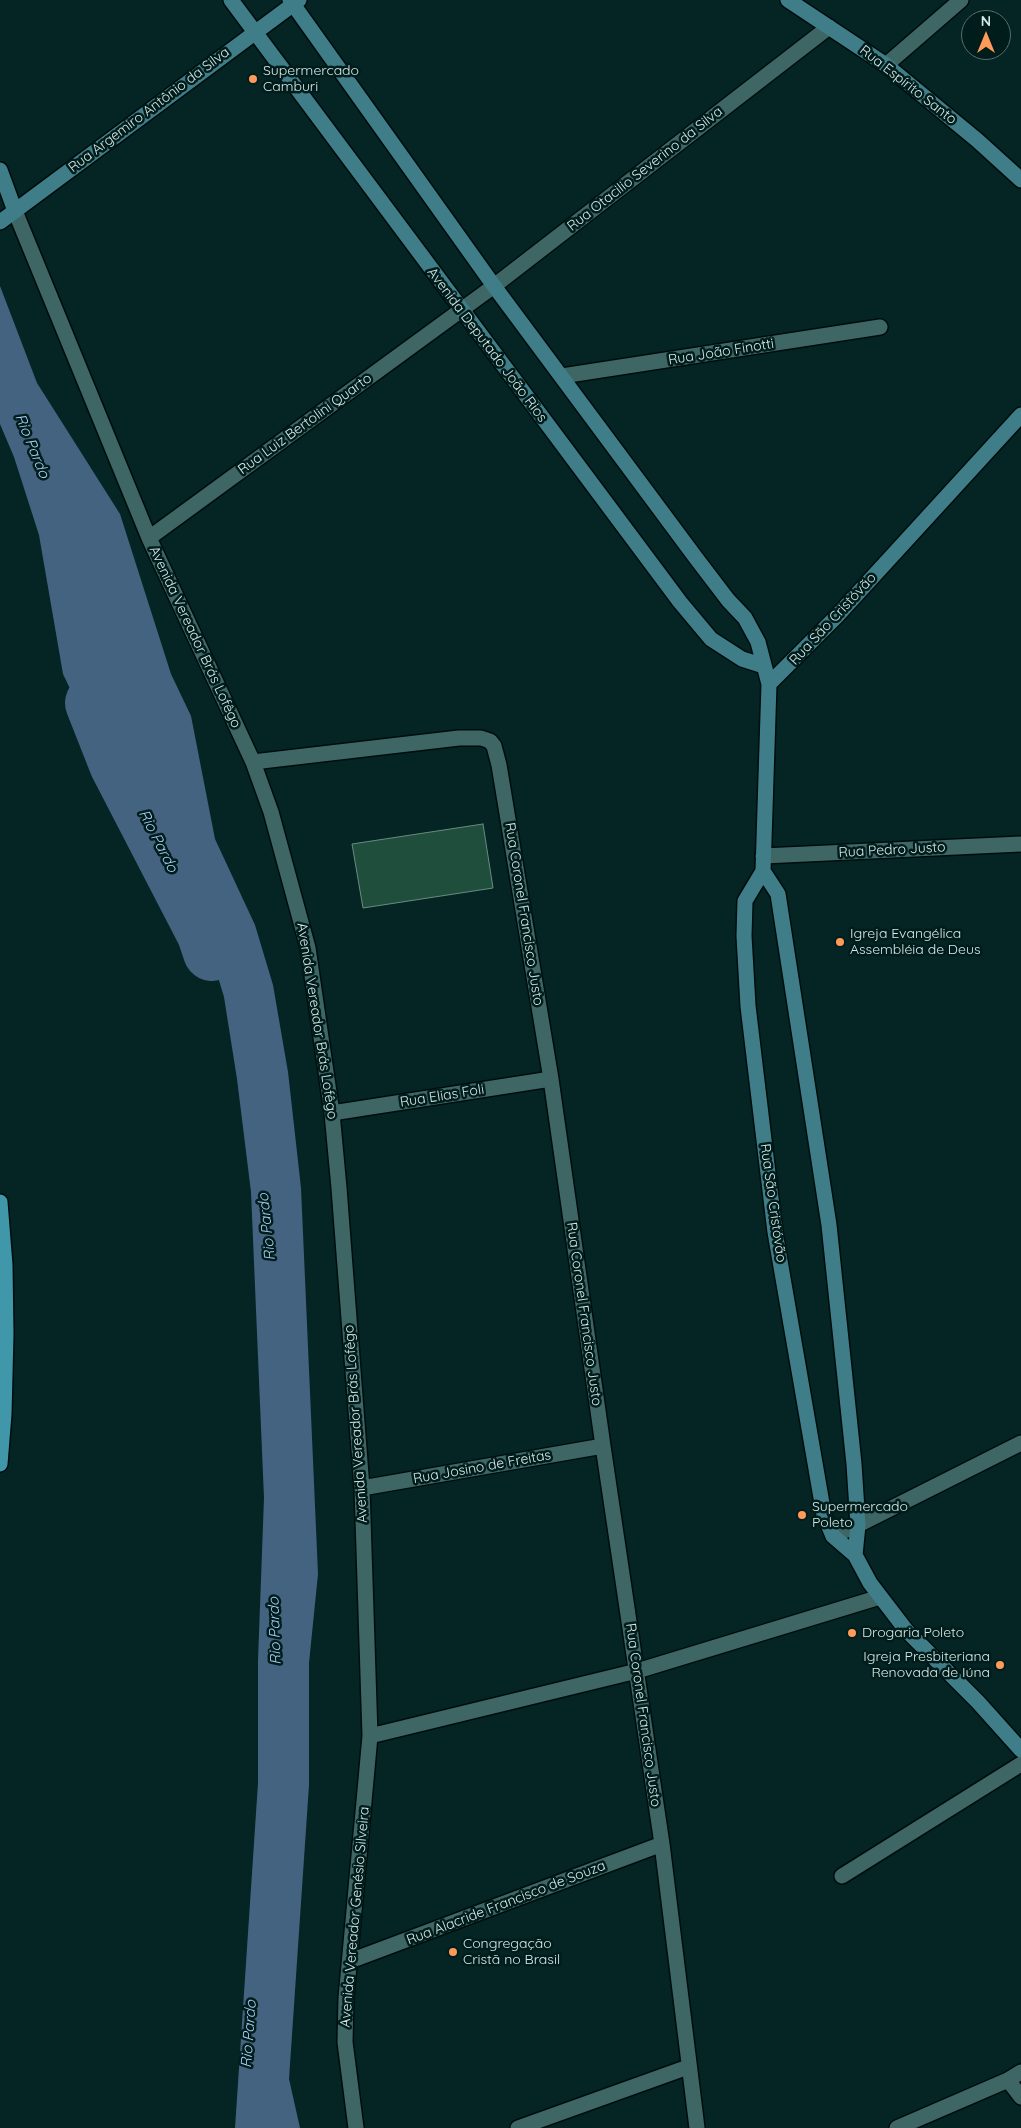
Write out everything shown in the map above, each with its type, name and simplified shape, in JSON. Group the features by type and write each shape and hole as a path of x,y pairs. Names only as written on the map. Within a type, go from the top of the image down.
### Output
{"main road":[{"name":"Avenida Deputado João Rios","path":"231,0 680,602 711,639 742,659 764,666"},
{"name":"Rua Espírito Santo","path":"788,0 886,65 977,140 1021,180"},
{"name":"Rua Argemiro Antônio da Silva","path":"0,222 294,1"},
{"path":"294,1 494,286 696,558 728,600 745,618 758,642 769,684 763,871 778,894 829,1225 852,1439 858,1525 855,1555"},
{"path":"0,170 14,211"},
{"name":"Rua São Cristóvão","path":"769,684 837,616 1021,414"},
{"name":"Rua São Cristóvão","path":"763,871 745,901 744,936 752,1049 776,1232 820,1495 824,1515 833,1536"},
{"path":"0,1202 5,1265 6,1334 4,1414 0,1464"},
{"path":"833,1536 855,1555 870,1583 906,1630 978,1702 1021,1750"}],"street":[{"path":"886,65 961,0"},
{"name":"Rua Otacilio Severino da Silva","path":"461,310 829,27"},
{"name":"Avenida Vereador Brás Lofêgo","path":"14,211 149,538 253,762 270,812 308,948 332,1113 339,1188 362,1488 370,1736"},
{"name":"Rua Luiz Bertolini Quarto","path":"149,538 461,310"},
{"name":"Rua João Finotti","path":"562,376 880,327"},
{"name":"Rua Coronel Francisco Justo","path":"253,762 459,738 490,741 494,746 499,765 551,1079 662,1844 697,2128"},
{"name":"Rua Pedro Justo","path":"763,856 1021,844"},
{"name":"Rua Elias Foli","path":"332,1113 551,1079"},
{"path":"833,1536 1021,1442"},
{"name":"Rua Josino de Freitas","path":"362,1488 603,1446"},
{"path":"370,1736 637,1671 880,1597"},
{"name":"Avenida Vereador Genésio Silveira","path":"356,2128 346,2042 346,1998 370,1736"},
{"path":"842,1876 1021,1764"},
{"name":"Rua Alacride Francisco de Souza","path":"350,1961 662,1844"},
{"path":"518,2128 688,2067"},
{"path":"897,2128 1015,2076 1021,2097"}],"water":[{"path":"0,286 37,383 120,514 171,674 191,716 215,839 255,925 273,985 288,1072 301,1188 318,1574 309,1663 309,1785 289,2079 300,2128 235,2128 258,1783 258,1660 264,1498 251,1192 237,1079 224,997 208,944 140,800 88,726 63,674 39,535 14,457 0,424"}],"building":[{"path":"483,824 493,888 363,908 352,844"}],"waterway":[{"name":"Rio Pardo","path":"94,703 118,764 206,934 212,952"}],"place":[{"name":"Supermercado Camburi","path":"253,79"},
{"name":"Igreja Evangélica Assembléia de Deus","path":"840,942"},
{"name":"Supermercado Poleto","path":"802,1515"},
{"name":"Drogaria Poleto","path":"852,1633"},
{"name":"Igreja Presbiteriana Renovada de Iúna","path":"1000,1665"},
{"name":"Congregação Cristã no Brasil","path":"453,1952"}]}
